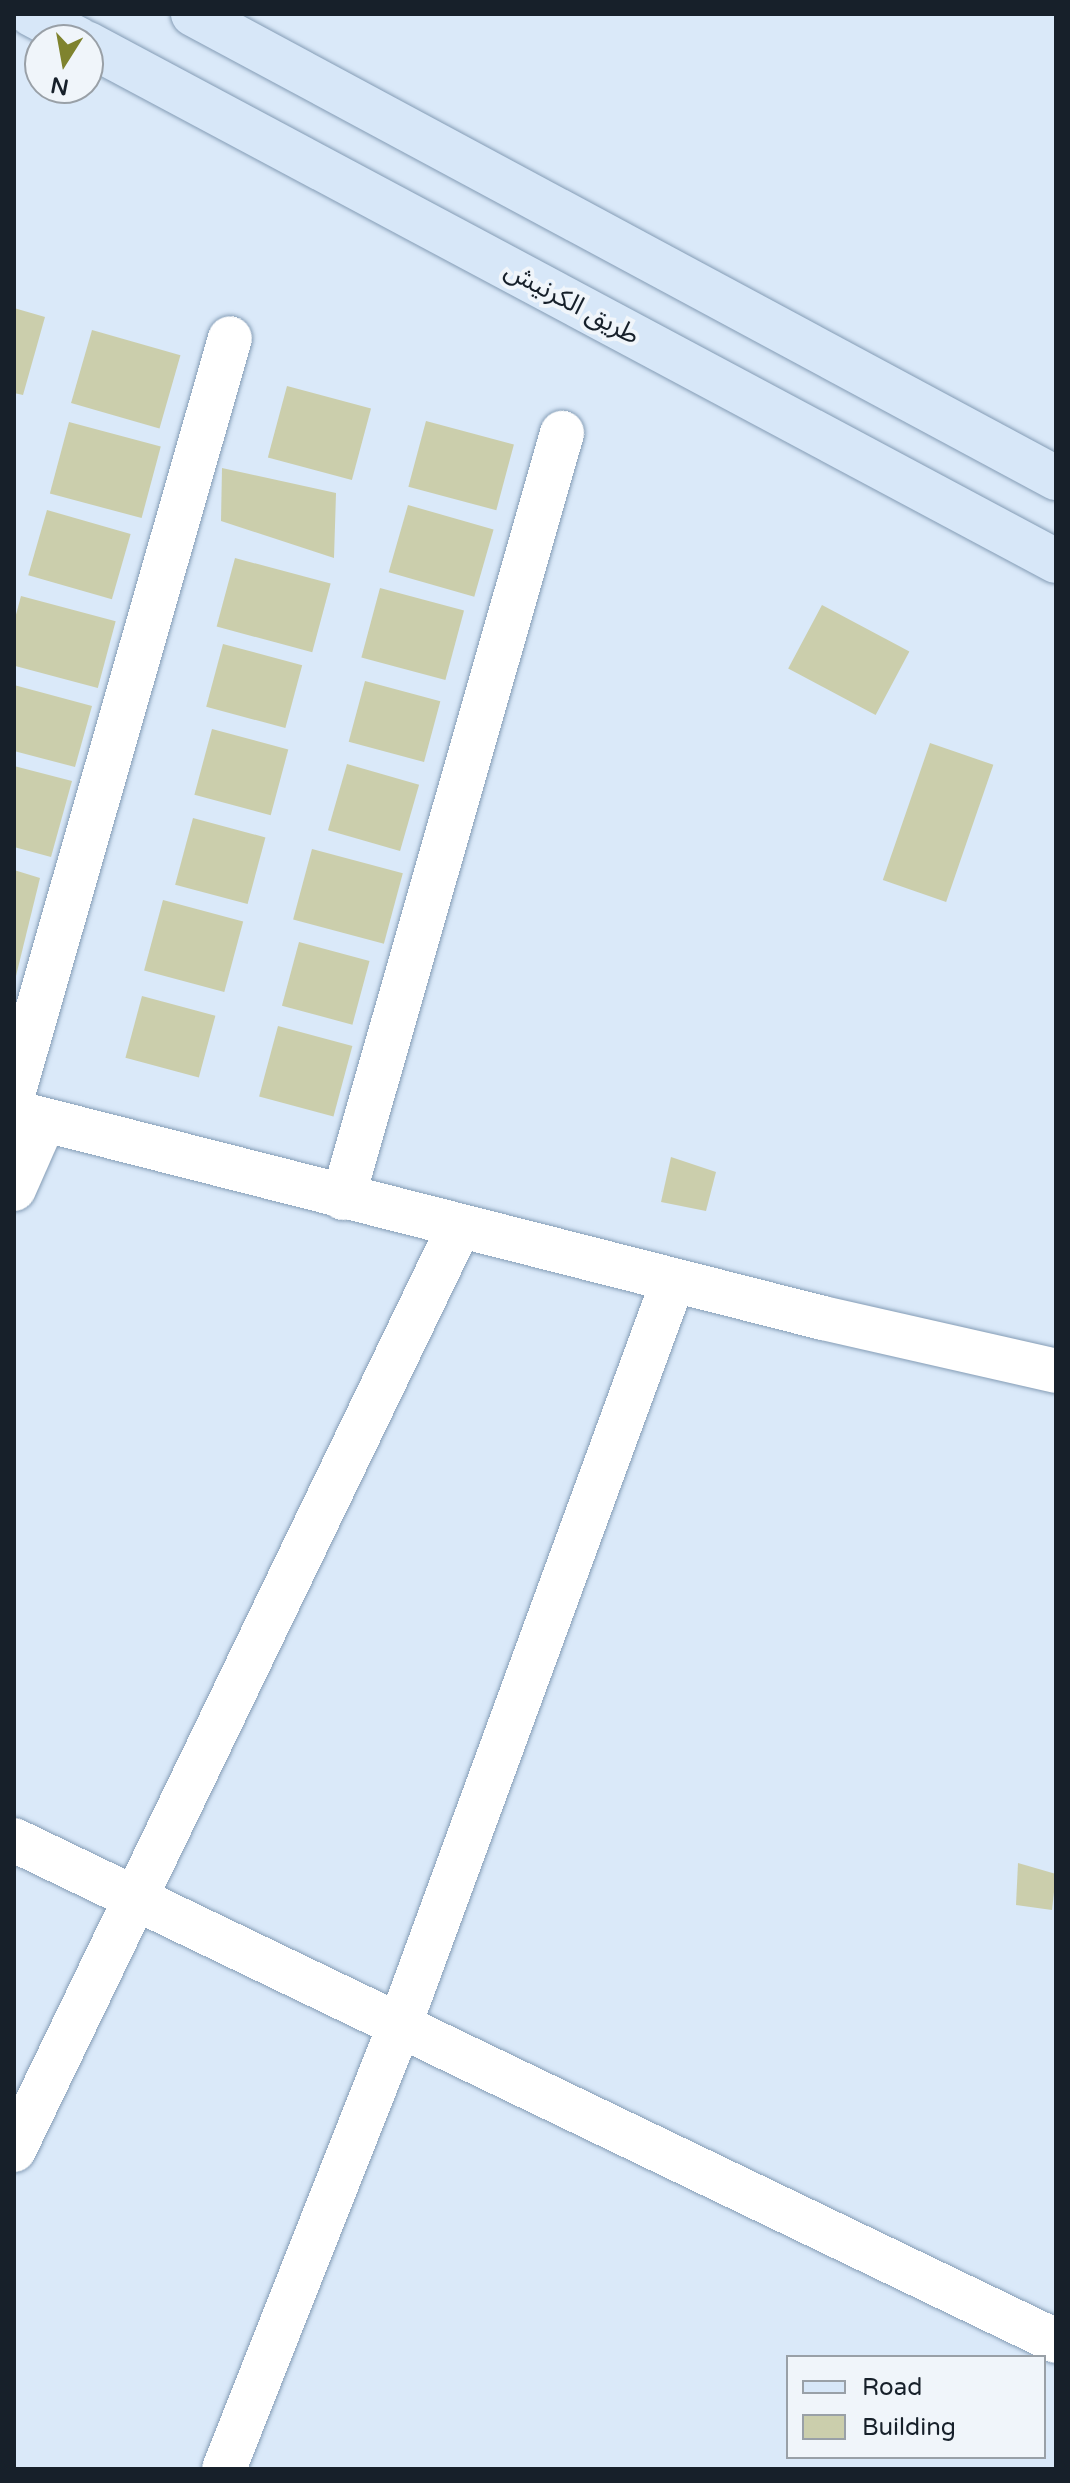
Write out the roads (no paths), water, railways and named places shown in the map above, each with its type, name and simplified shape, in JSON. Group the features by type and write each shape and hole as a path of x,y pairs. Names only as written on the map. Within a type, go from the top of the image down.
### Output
{"main road":[{"path":"31,14 50,24"},
{"path":"193,14 1056,478"},
{"name":"طريق الكرنيش","path":"104,53 1056,561"}],"street":[{"path":"14,1189 24,1108 230,338"},
{"path":"343,1198 562,433"},
{"path":"24,1108 343,1198 673,1281 1056,1371"},
{"path":"14,2150 139,1901 459,1227"},
{"path":"224,2469 399,2027 673,1281"},
{"path":"14,1840 1056,2341"}]}
